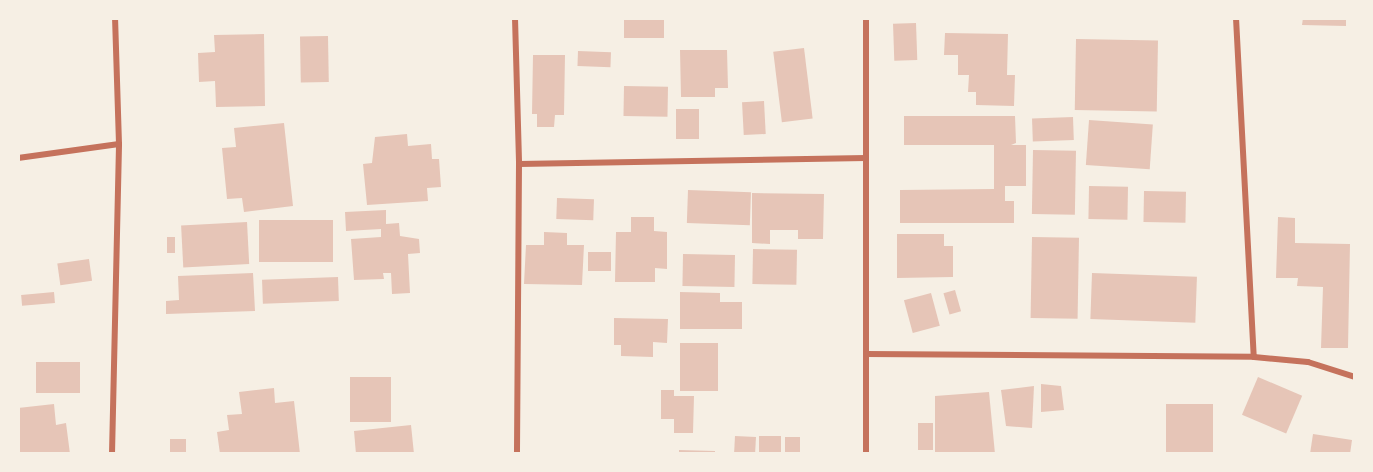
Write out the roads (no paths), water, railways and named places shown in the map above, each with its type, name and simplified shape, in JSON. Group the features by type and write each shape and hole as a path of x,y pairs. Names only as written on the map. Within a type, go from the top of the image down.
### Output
{"street":[{"path":"112,454 118,144 115,18"},
{"path":"515,18 519,164 517,454"},
{"path":"866,18 866,454"},
{"path":"1236,18 1254,357"},
{"path":"18,158 118,144"},
{"path":"519,164 866,158"},
{"path":"866,354 1254,357 1308,362 1355,376"}]}
